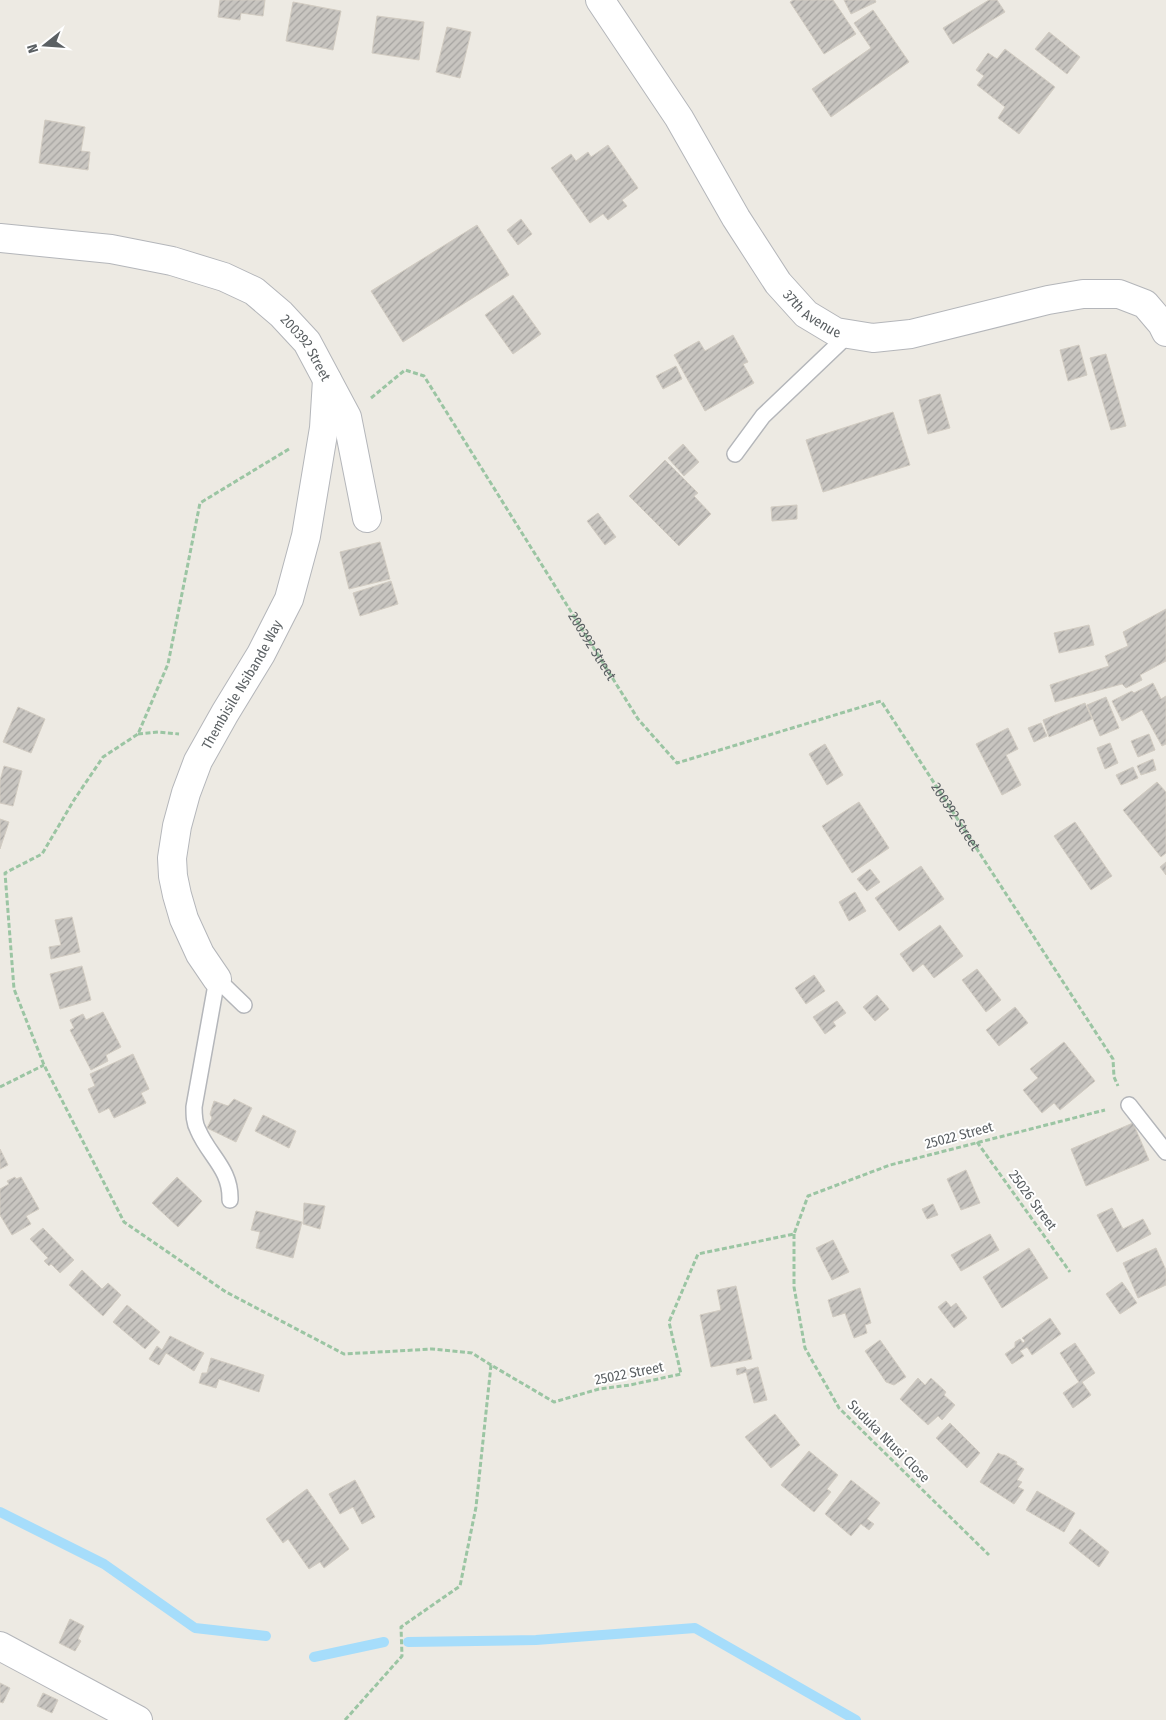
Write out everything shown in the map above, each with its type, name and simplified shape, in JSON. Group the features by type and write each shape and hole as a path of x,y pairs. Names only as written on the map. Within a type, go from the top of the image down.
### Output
{"street":[{"name":"37th Avenue","path":"600,0 679,118 736,218 778,283 806,314 836,332 872,338 911,334 1048,300 1083,294 1119,294 1144,304 1162,324 1166,332"},
{"name":"200392 Street","path":"0,238 111,249 172,261 224,277 254,292 281,314 306,342 347,417"},
{"name":"Thembisile Nsibande Way","path":"217,979 200,954 184,919 173,876 172,858 177,826 186,793 198,761 261,654 289,599 306,536 324,428 327,380"},
{"path":"347,417 367,518"},
{"path":"0,1646 138,1720"}],"lane":[{"path":"735,454 763,416 850,334"},
{"path":"217,979 244,1005"},
{"path":"217,979 194,1107 196,1128 228,1178 230,1200"},
{"path":"1129,1105 1166,1152"}],"path":[{"name":"200392 Street","path":"347,417 406,370 424,376 638,719 677,763 881,701 1113,1059 1114,1077 1129,1105"},
{"path":"138,734 159,732 210,740"},
{"path":"0,1087 44,1065"},
{"name":"25022 Street","path":"345,1720 402,1656 401,1627 460,1586 476,1507 491,1365 554,1402 599,1389 630,1385 682,1374 669,1322 698,1254 794,1234 808,1196 890,1165 1129,1105"},
{"name":"25026 Street","path":"977,1142 1070,1272"},
{"name":"Suduka Ntusi Close","path":"794,1234 794,1287 805,1348 839,1408 989,1555"}],"building":[{"path":"220,0 265,0 263,16 241,13 240,20 218,17"},
{"path":"793,0 833,0 856,34 824,54 790,2"},
{"path":"844,0 875,0 876,2 851,14"},
{"path":"989,0 997,0 1005,12 953,44 943,28"},
{"path":"293,2 341,11 333,50 286,41"},
{"path":"873,10 909,62 831,117 812,89 871,48 854,23"},
{"path":"377,16 424,22 419,60 372,53"},
{"path":"447,27 471,32 460,78 436,72"},
{"path":"1049,32 1080,57 1067,74 1035,49"},
{"path":"1005,49 1055,87 1019,134 998,118 1005,107 977,85 984,76 976,70 988,53 997,59"},
{"path":"45,120 85,127 81,151 90,152 88,170 39,163"},
{"path":"608,145 638,188 622,200 627,206 608,220 603,214 590,223 551,168 571,154 576,161 588,152 591,157"},
{"path":"521,219 532,234 518,245 507,230"},
{"path":"477,225 509,275 403,342 371,291"},
{"path":"513,295 541,334 513,354 485,315"},
{"path":"733,335 748,362 743,364 754,383 705,411 674,355 699,341 705,351"},
{"path":"1079,345 1087,375 1068,381 1060,350"},
{"path":"1106,354 1126,426 1111,430 1090,358"},
{"path":"676,366 682,379 663,389 656,376"},
{"path":"940,394 950,428 928,434 919,400"},
{"path":"893,412 910,465 823,492 806,440"},
{"path":"683,444 699,462 684,476 668,458"},
{"path":"665,460 698,493 694,496 711,514 679,546 629,496"},
{"path":"797,505 797,519 772,521 771,507"},
{"path":"598,513 616,537 605,545 587,521"},
{"path":"380,542 390,579 349,589 340,552"},
{"path":"391,581 398,604 360,616 353,593"},
{"path":"1166,609 1166,661 1140,675 1142,680 1126,688 1122,684 1055,702 1050,685 1109,666 1105,656 1128,646 1123,632"},
{"path":"1089,625 1094,645 1059,653 1054,633"},
{"path":"1153,683 1161,699 1166,696 1166,744 1162,746 1142,710 1122,721 1112,701 1132,691 1134,693"},
{"path":"1106,697 1119,728 1100,736 1087,705"},
{"path":"1085,703 1092,719 1049,737 1043,720"},
{"path":"18,707 45,719 31,753 3,742"},
{"path":"1041,723 1047,736 1034,742 1028,728"},
{"path":"1008,728 1018,749 1006,755 1021,785 1002,795 976,744"},
{"path":"1149,734 1155,750 1138,757 1131,741"},
{"path":"1110,743 1118,763 1105,769 1097,748"},
{"path":"825,744 843,775 827,785 809,754"},
{"path":"1153,759 1156,770 1141,775 1137,766"},
{"path":"4,766 22,771 13,806 0,803 0,781"},
{"path":"1133,767 1138,778 1121,785 1116,775"},
{"path":"1157,782 1166,792 1166,853 1161,857 1123,810"},
{"path":"859,802 889,848 852,873 822,826"},
{"path":"0,819 9,822 0,849"},
{"path":"1075,822 1112,876 1091,890 1054,836"},
{"path":"1166,862 1166,875 1160,867"},
{"path":"921,866 944,899 899,931 875,898"},
{"path":"870,869 880,882 867,891 857,879"},
{"path":"855,892 866,911 849,921 839,902"},
{"path":"72,917 80,952 51,959 49,947 61,945 55,920"},
{"path":"940,925 963,956 934,978 923,964 913,972 900,954"},
{"path":"82,966 91,1000 60,1009 50,974"},
{"path":"977,969 1001,1000 986,1012 962,980"},
{"path":"814,975 825,991 806,1004 795,988"},
{"path":"877,995 889,1009 875,1021 863,1007"},
{"path":"837,1001 846,1013 833,1022 836,1026 825,1034 813,1017"},
{"path":"1015,1007 1028,1023 999,1046 986,1030"},
{"path":"103,1012 121,1047 106,1055 108,1061 91,1070 70,1030 74,1028 70,1020 83,1014 86,1020"},
{"path":"1064,1042 1095,1081 1060,1110 1054,1103 1042,1113 1023,1090 1038,1078 1030,1069"},
{"path":"133,1054 149,1089 141,1093 146,1103 114,1118 109,1108 99,1113 88,1089 95,1086 90,1074"},
{"path":"234,1099 252,1108 236,1142 207,1128 212,1118 210,1114 214,1101 228,1106"},
{"path":"263,1115 296,1131 289,1148 255,1131"},
{"path":"1133,1123 1149,1160 1086,1186 1071,1149"},
{"path":"0,1149 8,1165 0,1169"},
{"path":"966,1170 980,1203 961,1210 947,1179"},
{"path":"15,1177 16,1179 21,1177 39,1209 26,1216 31,1224 12,1235 0,1215 0,1189 9,1184 7,1181"},
{"path":"177,1177 202,1201 178,1227 152,1203"},
{"path":"304,1203 325,1206 320,1229 303,1224"},
{"path":"933,1204 938,1215 927,1219 922,1209"},
{"path":"1112,1208 1123,1229 1143,1219 1151,1234 1117,1252 1097,1215"},
{"path":"256,1211 302,1222 293,1258 256,1248 260,1232 251,1230"},
{"path":"43,1228 74,1260 60,1273 51,1264 49,1266 44,1261 48,1258 30,1239"},
{"path":"990,1234 999,1250 961,1271 951,1255"},
{"path":"833,1240 849,1272 832,1280 816,1248"},
{"path":"1029,1248 1048,1278 1002,1308 983,1277"},
{"path":"1156,1248 1166,1270 1166,1285 1138,1298 1123,1263"},
{"path":"82,1270 102,1289 108,1283 121,1295 103,1316 69,1285"},
{"path":"1122,1282 1137,1303 1120,1314 1106,1294"},
{"path":"736,1286 752,1359 711,1367 700,1315 721,1310 717,1290"},
{"path":"860,1288 871,1323 865,1325 867,1333 854,1338 845,1313 833,1317 828,1300"},
{"path":"946,1301 951,1307 956,1303 967,1318 954,1328 938,1307"},
{"path":"127,1305 160,1332 145,1349 113,1322"},
{"path":"1050,1318 1061,1334 1032,1355 1027,1347 1020,1351 1024,1356 1012,1364 1005,1354 1015,1347 1015,1342 1020,1339 1023,1343 1025,1341 1022,1338"},
{"path":"170,1336 204,1353 194,1371 166,1353 159,1365 149,1359 157,1346 162,1350"},
{"path":"880,1340 906,1377 894,1385 886,1382 865,1351"},
{"path":"1075,1343 1095,1373 1082,1382 1091,1395 1073,1408 1063,1393 1079,1382 1060,1353"},
{"path":"211,1358 264,1375 259,1392 219,1379 216,1388 199,1383 202,1373 207,1373"},
{"path":"745,1367 747,1370 758,1367 767,1400 754,1403 746,1372 737,1375 736,1369"},
{"path":"918,1378 925,1385 931,1378 946,1392 944,1395 955,1405 942,1420 938,1416 928,1425 900,1399"},
{"path":"775,1414 800,1445 771,1468 745,1437"},
{"path":"950,1423 980,1453 967,1468 936,1438"},
{"path":"809,1451 838,1475 827,1489 831,1492 814,1512 781,1485"},
{"path":"998,1453 1017,1462 1016,1464 1024,1469 1017,1480 1022,1482 1018,1487 1024,1490 1014,1504 980,1482"},
{"path":"355,1480 375,1517 362,1524 353,1507 340,1514 329,1494"},
{"path":"851,1480 880,1503 867,1519 874,1524 869,1530 861,1524 851,1536 825,1514"},
{"path":"307,1489 349,1549 324,1568 320,1562 309,1569 288,1539 283,1543 266,1519"},
{"path":"1037,1491 1075,1513 1064,1532 1026,1510"},
{"path":"1080,1529 1109,1552 1099,1567 1069,1543"},
{"path":"70,1619 84,1626 78,1639 81,1641 75,1651 59,1643"},
{"path":"0,1683 10,1688 3,1703 0,1702"},
{"path":"43,1693 58,1700 52,1713 37,1706"}],"waterway":[{"path":"0,1512 104,1564 195,1628 266,1636"},
{"path":"408,1642 536,1640 695,1628 856,1720"},
{"path":"314,1657 384,1642"}]}
